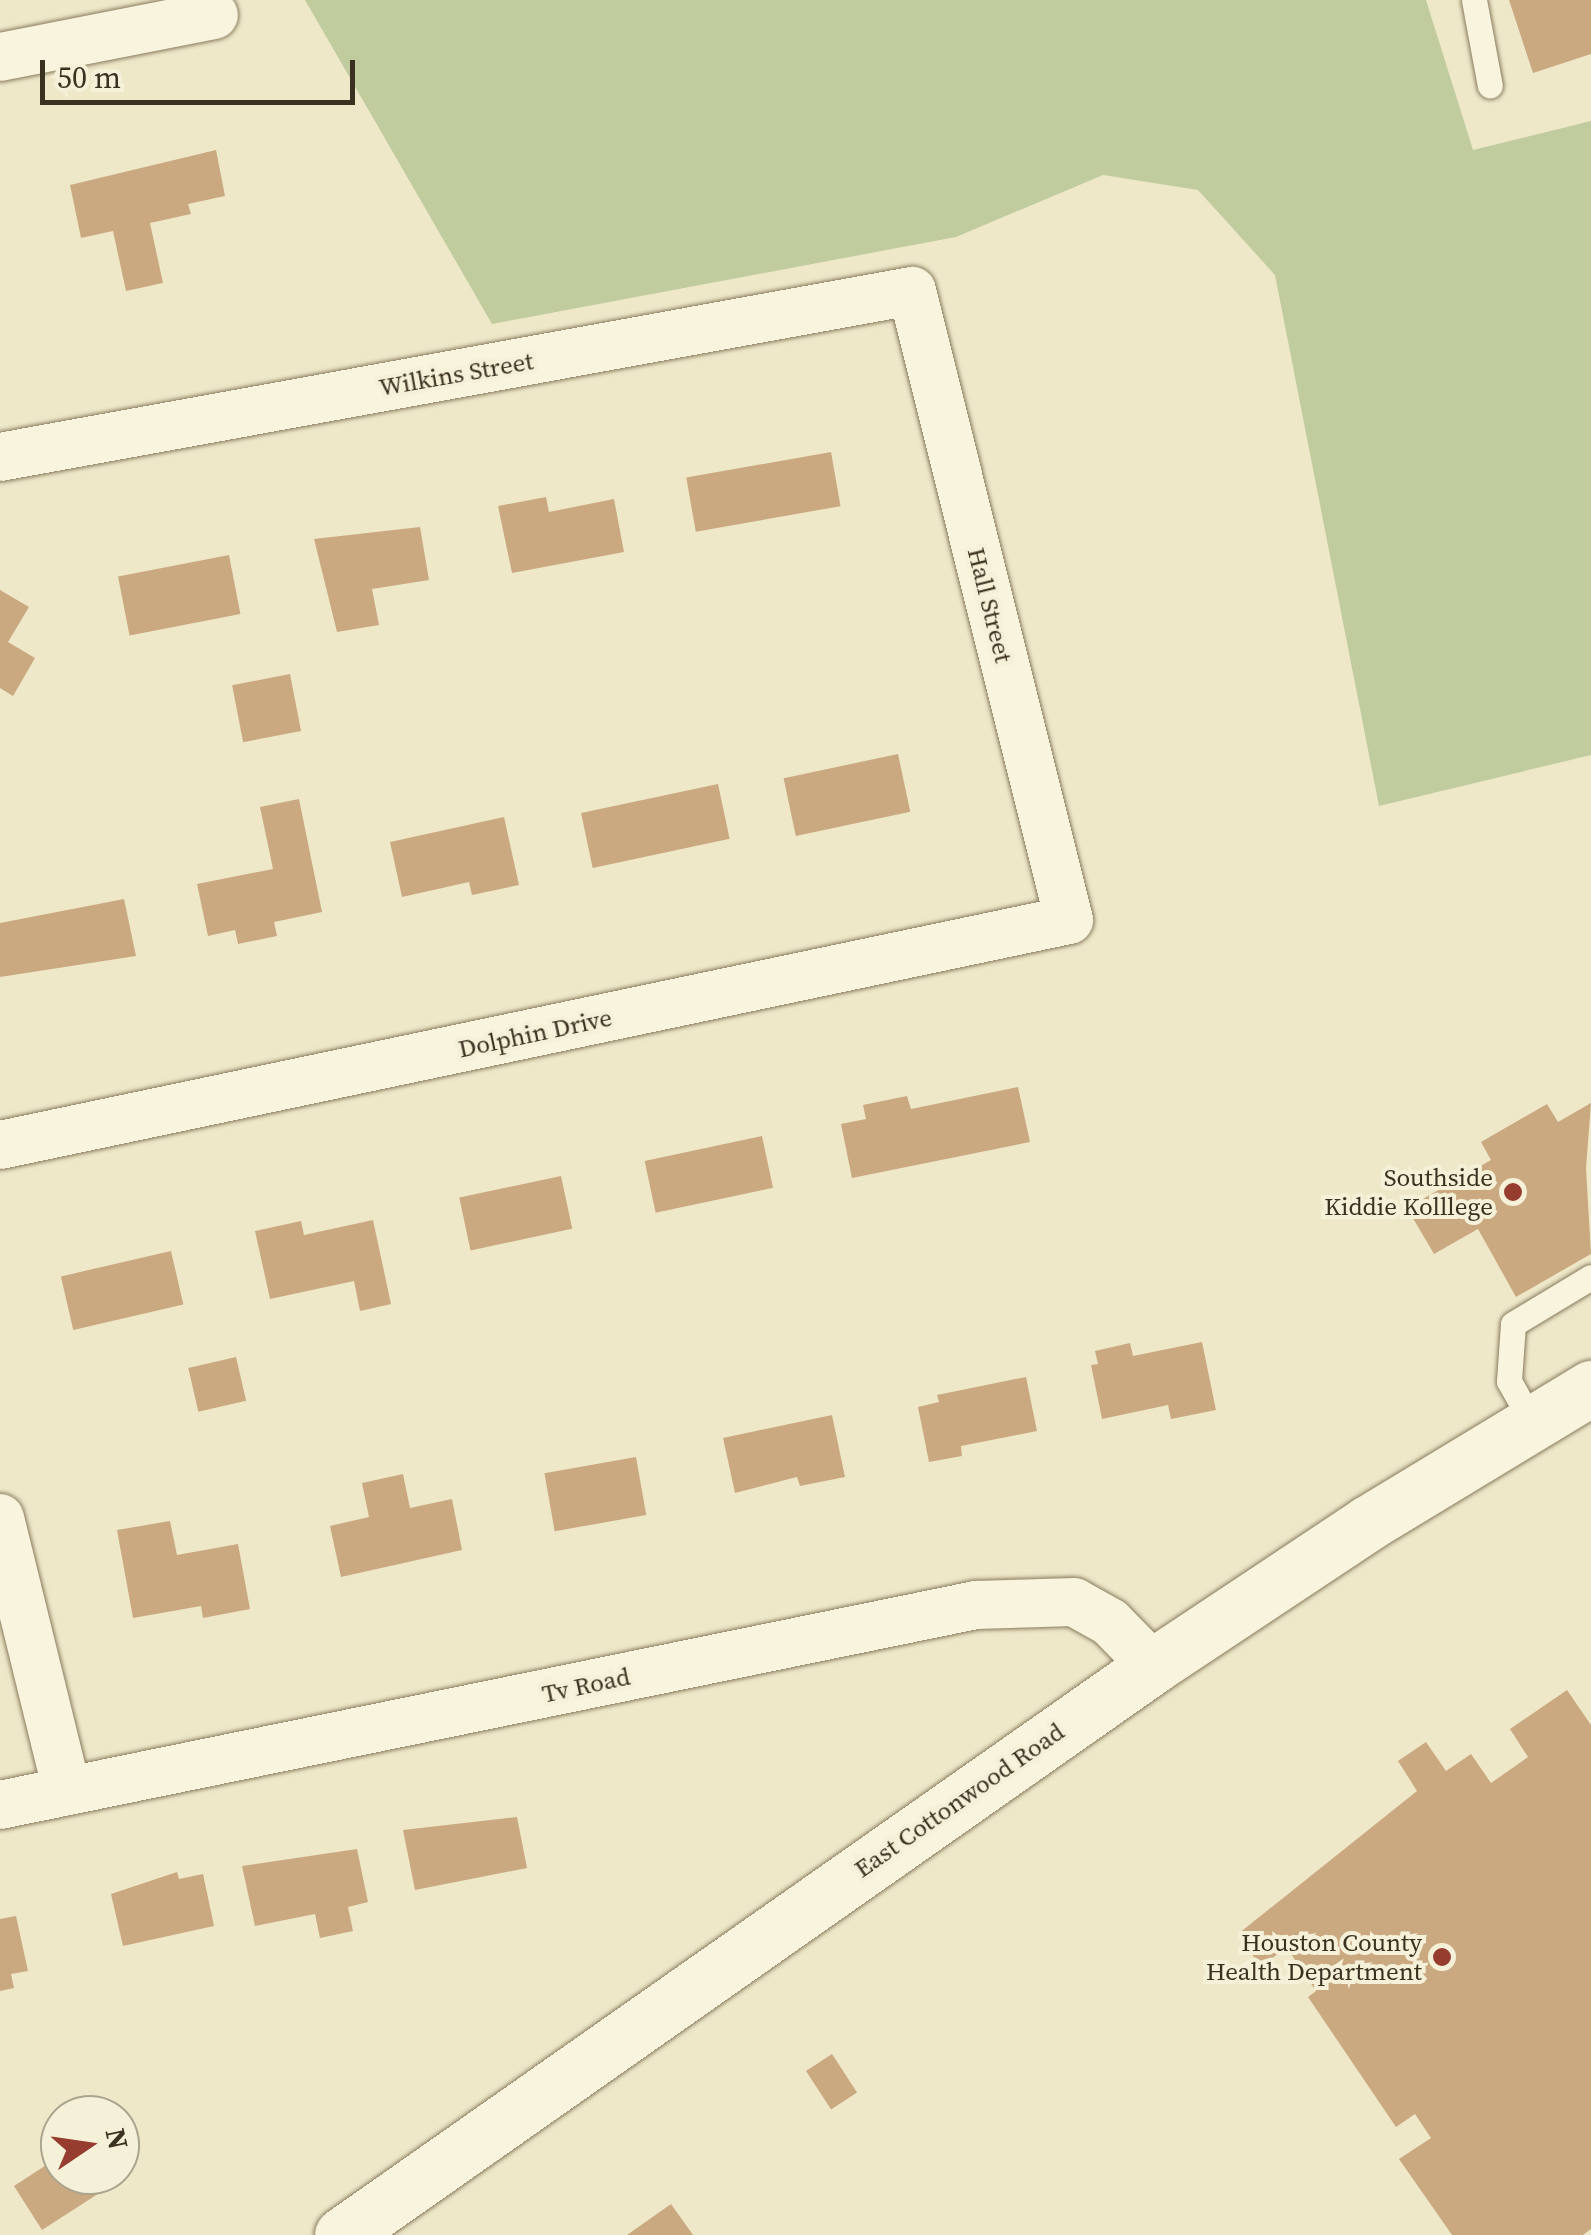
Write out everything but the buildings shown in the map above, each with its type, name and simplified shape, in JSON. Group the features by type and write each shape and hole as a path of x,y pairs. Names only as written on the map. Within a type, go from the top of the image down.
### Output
{"main road":[{"name":"East Cottonwood Road","path":"342,2235 1153,1666 1591,1388"}],"street":[{"path":"0,57 214,15"},
{"name":"Wilkins Street","path":"0,457 912,290"},
{"name":"Hall Street","path":"912,290 1069,920"},
{"name":"Dolphin Drive","path":"0,1145 1069,920"},
{"path":"0,1518 68,1791"},
{"name":"Tv Road","path":"0,1804 976,1605 1074,1602 1110,1622 1153,1666"}],"lane":[{"path":"1474,0 1490,86"},
{"path":"1532,1422 1509,1381 1512,1324 1591,1277"}],"green space":[{"path":"305,0 1426,0 1473,150 1591,121 1591,755 1379,806 1275,275 1198,190 1103,175 956,237 492,324"}],"place":[{"name":"Southside Kiddie Kolllege","path":"1513,1192"},
{"name":"Houston County Health Department","path":"1442,1957"}]}
